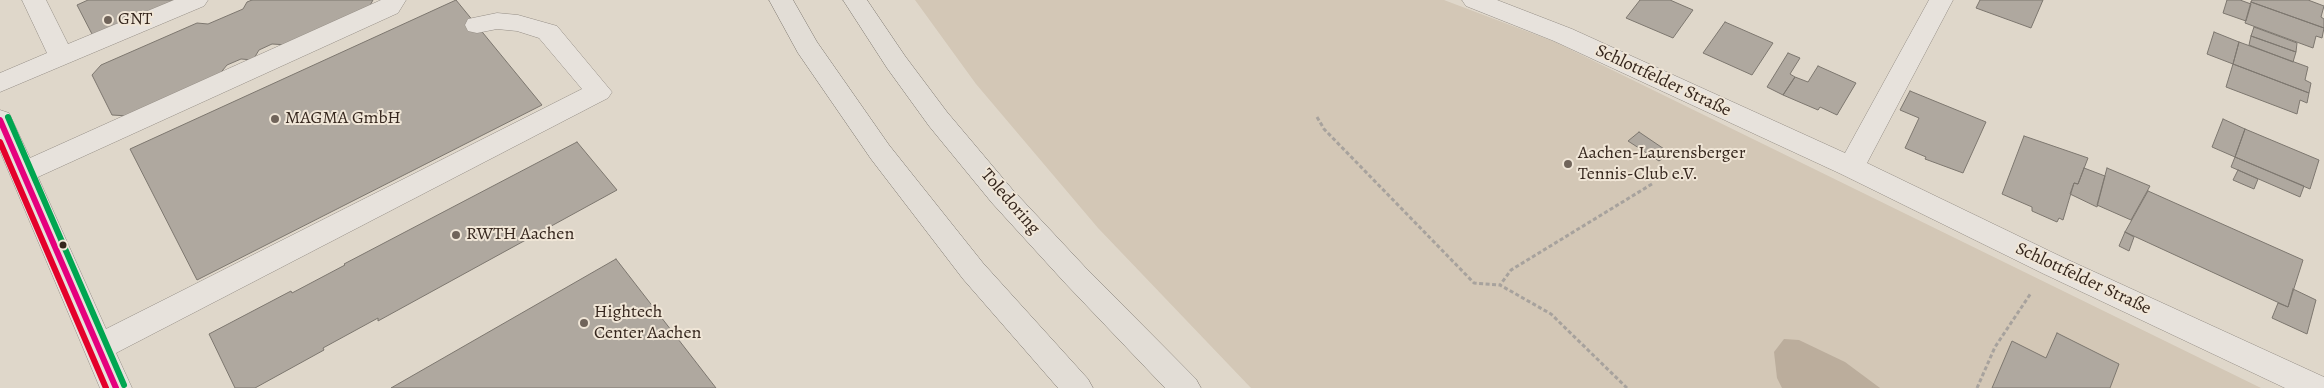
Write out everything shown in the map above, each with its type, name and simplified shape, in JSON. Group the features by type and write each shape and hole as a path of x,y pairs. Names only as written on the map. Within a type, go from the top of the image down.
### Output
{"highway":[{"path":"769,0 807,47 880,152 967,263 1077,388"},
{"path":"782,0 807,47"},
{"name":"Toledoring","path":"855,0 896,62 938,119 1002,196 1075,275 1185,388"}],"street":[{"path":"34,0 61,56"},
{"path":"0,83 196,0"},
{"path":"23,172 389,7 394,0"},
{"name":"Schlottfelder Straße","path":"1474,0 1563,35 1851,167 2054,266 2316,388"},
{"path":"1851,167 1941,0"},
{"path":"99,347 525,122 599,92 548,32 518,23 497,21 477,26"},
{"path":"1,124 116,388"}],"path":[{"path":"1317,117 1324,129 1474,283 1500,285 1551,314 1627,388"},
{"path":"1500,285 1511,270 1652,184"},
{"path":"1977,388 1995,347 2027,298 2054,266"}],"shaded area":[{"name":"Aachen-Laurensberger Tennis-Club e.V.","path":"915,0 1444,0 1555,42 2261,388 1251,388 1098,228 976,84"},
{"path":"1784,339 1799,340 1845,362 1880,388 1782,388 1777,378 1774,352"}],"building":[{"name":"GNT","path":"88,0 180,0 93,36 77,5"},
{"path":"252,0 373,0 368,9 288,45 272,44 259,50 253,60 241,59 227,65 218,76 128,116 112,115 92,75 101,65 197,23 208,24 243,9 247,2"},
{"path":"456,0 542,105 197,280 130,149"},
{"path":"1640,0 1670,0 1693,10 1673,38 1626,18"},
{"path":"1980,0 2043,0 2031,28 1976,8"},
{"path":"2227,0 2240,0 2251,4 2246,21 2223,13"},
{"path":"2252,0 2308,0 2324,6 2321,17 2324,19 2324,28 2251,2"},
{"path":"2251,2 2324,28 2322,38 2316,36 2313,48 2245,23"},
{"path":"1725,22 1773,43 1752,75 1703,53"},
{"path":"2254,27 2297,43 2296,52 2251,36"},
{"path":"2214,32 2239,42 2233,64 2207,54"},
{"path":"2251,36 2296,52 2293,62 2249,45"},
{"path":"2239,42 2308,67 2305,80 2311,83 2309,93 2233,64"},
{"path":"1788,53 1800,58 1790,74 1795,77 1783,95 1767,87"},
{"path":"2233,64 2309,93 2307,103 2300,100 2297,114 2226,87"},
{"path":"1818,66 1856,83 1837,115 1820,107 1818,110 1783,95 1795,77 1808,82"},
{"path":"1910,91 1986,122 1963,173 1925,159 1926,157 1905,148 1919,118 1900,110"},
{"path":"2223,119 2245,129 2235,157 2212,147"},
{"path":"2245,129 2319,160 2310,189 2235,157"},
{"path":"1639,132 1670,153 1659,161 1628,141"},
{"path":"2024,136 2088,158 2078,184 2074,183 2063,220 2059,218 2057,222 2032,211 2032,207 2002,194"},
{"path":"577,142 617,190 378,321 378,318 323,348 324,350 255,388 235,388 209,334 291,291 292,293"},
{"path":"2235,157 2304,186 2300,197 2231,167"},
{"path":"2084,168 2105,176 2097,207 2070,194 2074,183 2078,184"},
{"path":"2107,168 2150,186 2131,220 2097,205"},
{"path":"2238,170 2258,179 2254,189 2233,180"},
{"path":"2148,191 2303,260 2288,307 2125,232"},
{"path":"2125,232 2134,237 2129,251 2119,246"},
{"name":"Hightech Center Aachen","path":"616,259 716,388 391,388"},
{"path":"2293,289 2316,300 2307,334 2272,318 2278,303 2288,307"},
{"path":"2057,333 2119,364 2110,388 1992,388 2012,341 2046,358"}],"transit line":[{"path":"8,117 124,385"},
{"path":"0,120 116,388"},
{"path":"0,142 106,388"}],"place":[{"name":"GNT","path":"108,20"},
{"name":"MAGMA GmbH","path":"275,119"},
{"name":"Aachen-Laurensberger Tennis-Club e.V.","path":"1568,164"},
{"name":"RWTH Aachen","path":"456,235"},
{"name":"Hightech Center Aachen","path":"584,323"}]}
